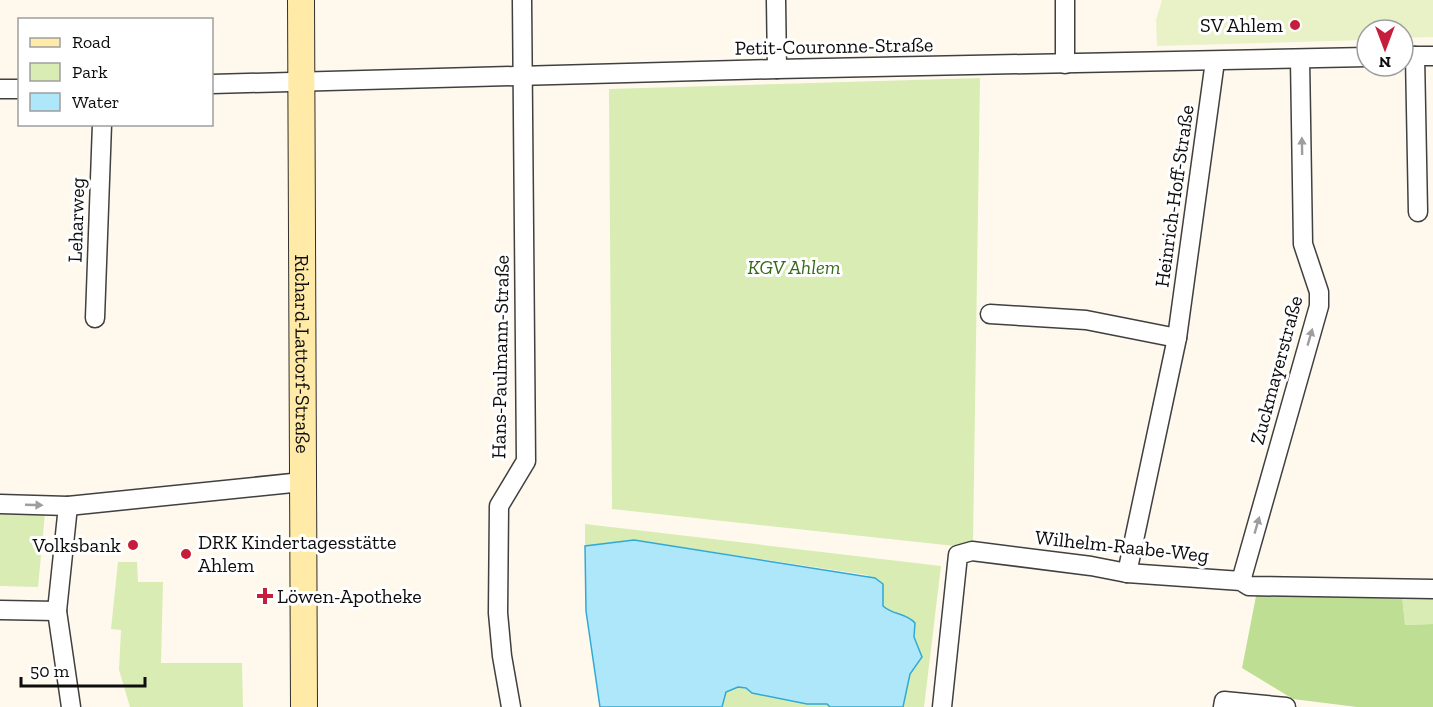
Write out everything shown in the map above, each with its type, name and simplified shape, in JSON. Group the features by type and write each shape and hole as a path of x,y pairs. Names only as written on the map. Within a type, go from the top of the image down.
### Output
{"street":[{"name":"Richard-Lattorf-Straße","path":"301,0 304,707"},
{"name":"Hans-Paulmann-Straße","path":"511,707 502,656 498,613 499,506 526,461 522,0"},
{"path":"776,0 777,69"},
{"path":"1065,0 1065,64"},
{"path":"1417,56 1418,212"},
{"name":"Petit-Couronne-Straße","path":"213,84 777,69 1355,57"},
{"name":"Zuckmayerstraße","path":"1241,581 1319,306 1319,292 1303,244 1300,59"},
{"name":"Heinrich-Hoff-Straße","path":"1126,573 1177,338 1215,61"},
{"path":"0,89 18,89"},
{"name":"Leharweg","path":"95,318 102,126"},
{"path":"990,314 1086,320 1177,338"},
{"path":"0,504 68,506 302,482"},
{"path":"68,506 57,611 71,707"},
{"name":"Wilhelm-Raabe-Weg","path":"942,707 958,555 972,551 1091,566 1126,573 1241,581 1249,586 1433,589"},
{"path":"0,610 57,611"},
{"path":"1223,707 1224,701 1286,707"}],"green space":[{"name":"SV Ahlem","path":"1162,0 1433,0 1433,37 1415,38 1415,18 1355,18 1355,40 1157,46 1156,20"},
{"name":"KGV Ahlem","path":"980,78 973,541 964,547 612,509 609,89"},
{"path":"0,512 45,513 38,587 0,586"},
{"path":"585,524 941,566 924,707 903,707 910,674 922,657 914,637 915,623 908,617 883,606 882,595 867,575 634,540 585,546"},
{"path":"118,562 137,562 138,582 163,582 161,663 242,663 243,707 130,707 119,670 121,630 111,629"},
{"path":"1257,591 1402,596 1405,625 1433,624 1433,707 1357,707 1293,699 1242,668"},
{"path":"1402,596 1433,596 1433,624 1405,625"},
{"path":"738,687 806,703 827,704 830,707 722,707 726,692"}],"water":[{"path":"634,540 875,578 883,584 883,606 908,617 915,623 914,637 922,657 910,674 903,707 830,707 827,704 807,704 752,693 746,688 738,687 726,692 722,707 600,707 586,611 585,546"}],"place":[{"name":"SV Ahlem","path":"1295,25"},
{"name":"Volksbank","path":"133,545"},
{"name":"DRK Kindertagesstätte Ahlem","path":"186,554"},
{"name":"Löwen-Apotheke","path":"265,596"}]}
